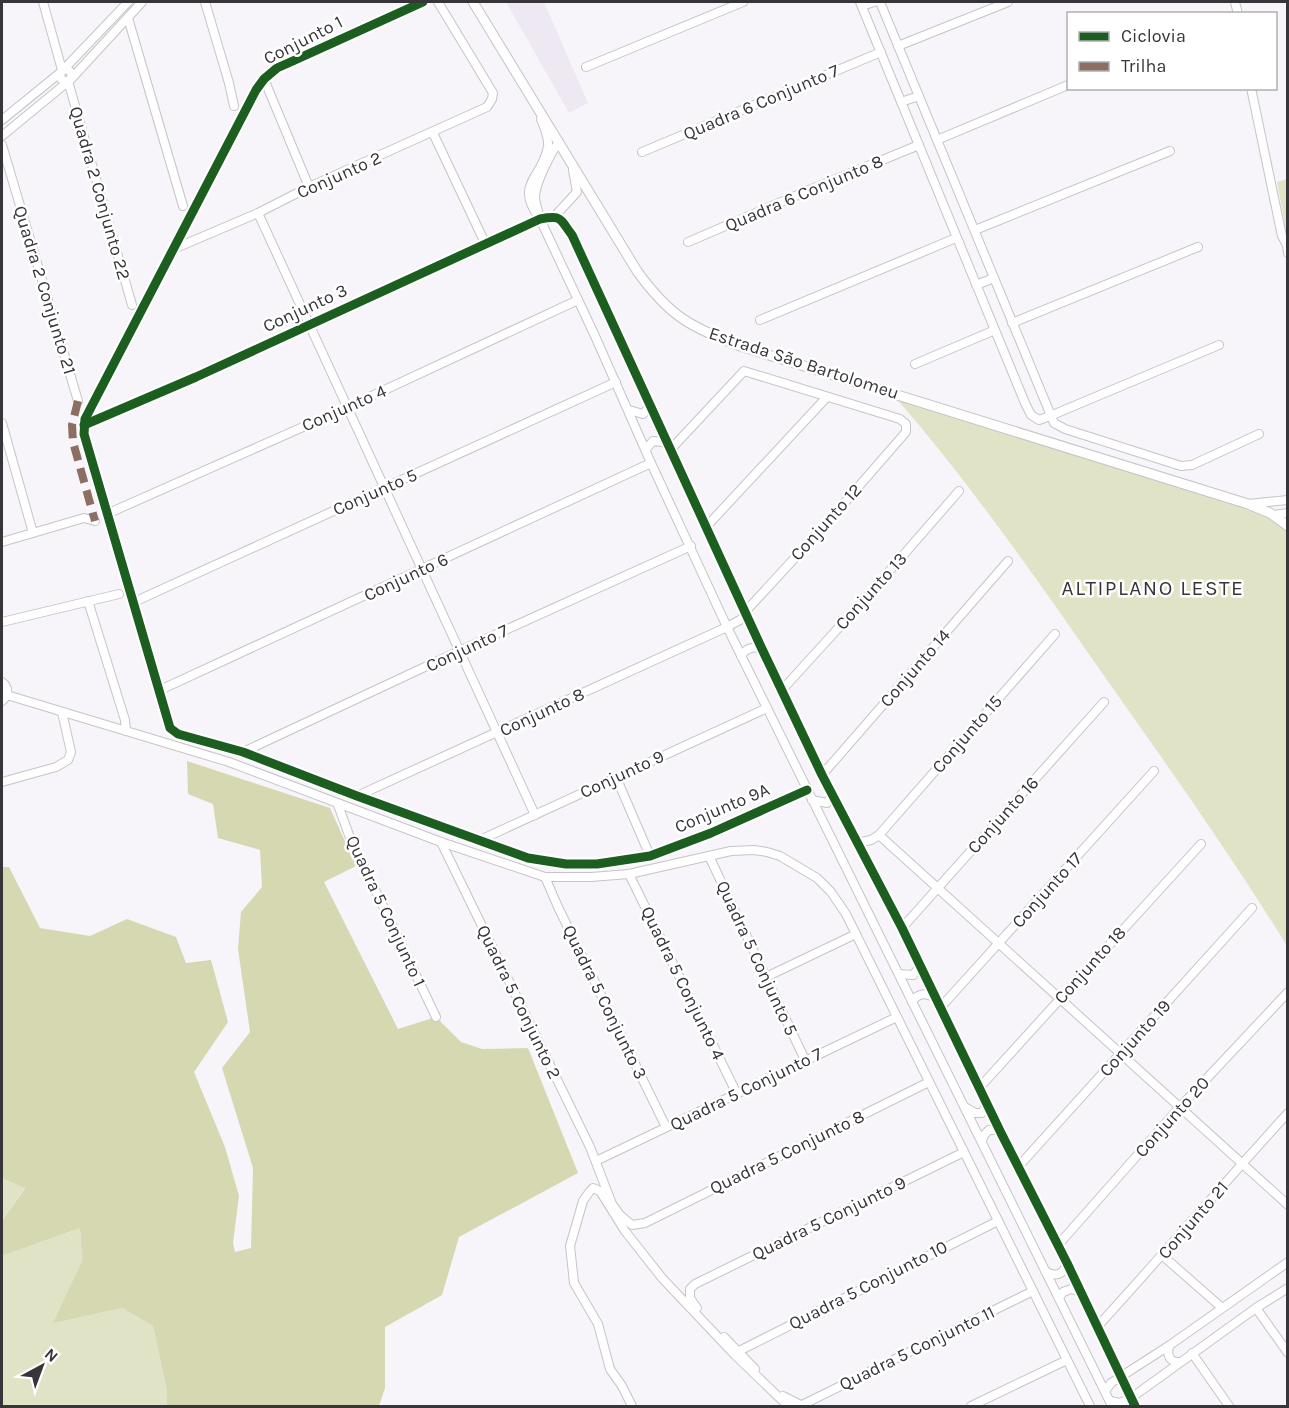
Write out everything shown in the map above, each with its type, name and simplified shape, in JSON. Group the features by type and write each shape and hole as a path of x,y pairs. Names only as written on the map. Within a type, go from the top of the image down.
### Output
{"street":[{"name":"Quadra 2 Conjunto 22","path":"43,2 62,71 62,79 69,80 132,305"},
{"path":"2,120 62,71 126,2"},
{"path":"2,136 69,80 142,2"},
{"path":"205,2 234,106"},
{"name":"Conjunto 1","path":"264,79 278,68 423,2"},
{"name":"Estrada São Bartolomeu","path":"473,2 637,271 657,297 679,317 705,333 765,353 1248,504 1272,514 1287,525"},
{"path":"586,67 743,2"},
{"path":"874,2 861,4 1031,415 1039,420 1050,416 1219,345"},
{"path":"880,2 1054,423 1065,429 1181,466 1192,465 1259,434"},
{"path":"898,46 1008,2"},
{"name":"Conjunto 2","path":"176,248 258,213 309,187 487,107 493,93 440,3"},
{"path":"128,18 183,206"},
{"name":"Quadra 6 Conjunto 7","path":"642,152 881,52"},
{"path":"264,79 309,187"},
{"path":"160,690 84,434 84,425 88,412 176,248 238,124 264,79"},
{"path":"937,140 1067,85"},
{"path":"1251,90 1287,253"},
{"path":"901,102 918,96"},
{"path":"537,106 548,137 548,147 527,195 533,210 540,219"},
{"path":"433,133 485,243"},
{"path":"559,142 536,191 535,201 540,219 766,708 1111,1404 1131,1398 1287,1288"},
{"name":"Quadra 2 Conjunto 21","path":"2,145 78,401"},
{"name":"Quadra 6 Conjunto 8","path":"688,242 920,146"},
{"path":"975,230 1170,152"},
{"path":"557,217 577,192 570,160"},
{"path":"557,217 587,188"},
{"path":"940,195 956,189"},
{"path":"258,213 535,814"},
{"path":"557,217 572,235 745,613 822,775 902,928 1098,1326 1135,1407"},
{"name":"Conjunto 3","path":"84,425 196,377 485,243 540,219 557,217"},
{"path":"760,320 956,238"},
{"path":"1012,323 1198,247"},
{"path":"976,285 994,278"},
{"name":"Conjunto 4","path":"109,513 348,407 578,300"},
{"path":"915,364 995,330"},
{"path":"670,447 744,371 826,398 706,527"},
{"name":"Conjunto 5","path":"134,602 616,382"},
{"name":"Conjunto 12","path":"727,627 740,620 906,432 906,424 900,419 826,398"},
{"path":"629,410 643,414 651,405"},
{"path":"2,423 33,533"},
{"path":"646,449 653,441 662,442 670,447"},
{"name":"Conjunto 6","path":"160,690 651,463"},
{"name":"Conjunto 13","path":"782,690 959,491"},
{"path":"1248,504 1287,500"},
{"path":"1274,502 1272,514 1287,513"},
{"path":"2,542 84,518 95,520"},
{"name":"Conjunto 7","path":"243,752 691,546"},
{"name":"Conjunto 14","path":"822,775 1008,561"},
{"path":"2,622 119,594"},
{"path":"88,601 125,720 126,731"},
{"name":"Conjunto 8","path":"357,796 727,627"},
{"name":"Conjunto 15","path":"879,835 1055,634"},
{"path":"741,656 749,649 756,647 762,649"},
{"path":"2,682 7,688 4,698 62,712 229,762 441,843 545,877 629,874 731,851 754,850 780,856 817,879 831,892 846,914 1090,1407"},
{"name":"Conjunto 9A","path":"160,690 166,717 174,732 243,752 528,858 566,864 597,864 650,856 711,833 807,790"},
{"name":"Conjunto 16","path":"902,928 1104,702"},
{"name":"Conjunto 9","path":"478,841 766,708"},
{"path":"2,782 56,766 68,760 71,752 62,712"},
{"name":"Conjunto 17","path":"940,1008 1154,771"},
{"path":"616,777 650,856"},
{"path":"812,800 827,802 833,794"},
{"name":"Quadra 5 Conjunto 1","path":"338,804 349,835 436,1017"},
{"path":"857,843 871,840 879,835 1287,1205"},
{"name":"Quadra 5 Conjunto 2","path":"441,843 596,1161 612,1204 632,1225 645,1223"},
{"name":"Conjunto 18","path":"980,1087 1201,844"},
{"name":"Quadra 5 Conjunto 5","path":"710,856 806,1060"},
{"name":"Quadra 5 Conjunto 4","path":"629,874 736,1092"},
{"name":"Quadra 5 Conjunto 3","path":"545,877 666,1127"},
{"name":"Conjunto 19","path":"1018,1167 1252,909"},
{"path":"766,977 856,934"},
{"path":"899,974 913,975 920,967"},
{"name":"Conjunto 20","path":"1058,1245 1179,1108 1287,992"},
{"path":"912,1002 921,994 935,998"},
{"name":"Quadra 5 Conjunto 7","path":"596,1161 736,1092 897,1017"},
{"name":"Quadra 5 Conjunto 8","path":"645,1223 929,1082"},
{"path":"964,1107 979,1114 985,1111 988,1103"},
{"name":"Conjunto 21","path":"1098,1326 1163,1256 1287,1113"},
{"path":"982,1141 989,1130 1001,1133"},
{"name":"Quadra 5 Conjunto 9","path":"739,1351 691,1300 690,1289 695,1284 964,1152"},
{"path":"632,1407 622,1386 610,1369 598,1324 574,1283 570,1246 583,1201 593,1188 600,1191 624,1231 662,1278 788,1407"},
{"name":"Quadra 5 Conjunto 10","path":"739,1351 998,1221"},
{"path":"1163,1256 1221,1307"},
{"path":"1105,1391 1111,1383 1170,1345 1287,1262"},
{"path":"1044,1270 1058,1275 1067,1263"},
{"path":"1059,1298 1063,1292 1071,1288 1081,1292"},
{"name":"Quadra 5 Conjunto 11","path":"802,1406 1033,1291"},
{"path":"1256,1308 1287,1353"},
{"path":"1170,1345 1169,1357 1179,1362"},
{"path":"739,1351 785,1398 802,1406"},
{"path":"1192,1353 1229,1407"},
{"path":"971,1407 1067,1360"}],"shaded area":[{"path":"506,2 544,2 588,103 569,113"}],"green space":[{"path":"1287,179 1288,234 1287,235 1277,182"},
{"path":"889,390 1270,511 1287,522 1287,946 1199,812 1029,569 947,460"},
{"path":"187,761 330,808 356,866 324,882 398,1029 436,1017 461,1042 482,1049 528,1048 578,1173 459,1237 442,1295 385,1327 385,1388 379,1406 167,1406 167,1391 153,1326 122,1308 53,1323 82,1261 80,1228 2,1256 2,1221 25,1188 2,1178 2,867 9,867 40,928 90,936 127,919 176,937 186,963 211,960 228,1022 194,1072 225,1147 239,1196 233,1243 235,1252 251,1248 253,1168 222,1068 250,1032 238,949 241,912 262,887 260,850 218,838 213,804 188,794"},
{"path":"2,1178 25,1187 2,1221"},
{"path":"80,1228 82,1261 54,1322 122,1308 153,1326 167,1391 167,1406 2,1406 2,1256"}],"marked path":[{"path":"78,401 72,425 73,442 95,521"}],"cycle path":[{"path":"423,2 277,68 264,79 256,90 85,419 84,434 170,728 178,734 243,752 528,858 566,864 597,864 650,856 711,833 807,790"},
{"path":"84,425 196,377 540,219 552,217 562,221 572,235 822,775 902,928 1135,1406"}],"district":[{"name":"ALTIPLANO LESTE","path":"1153,588"}]}
